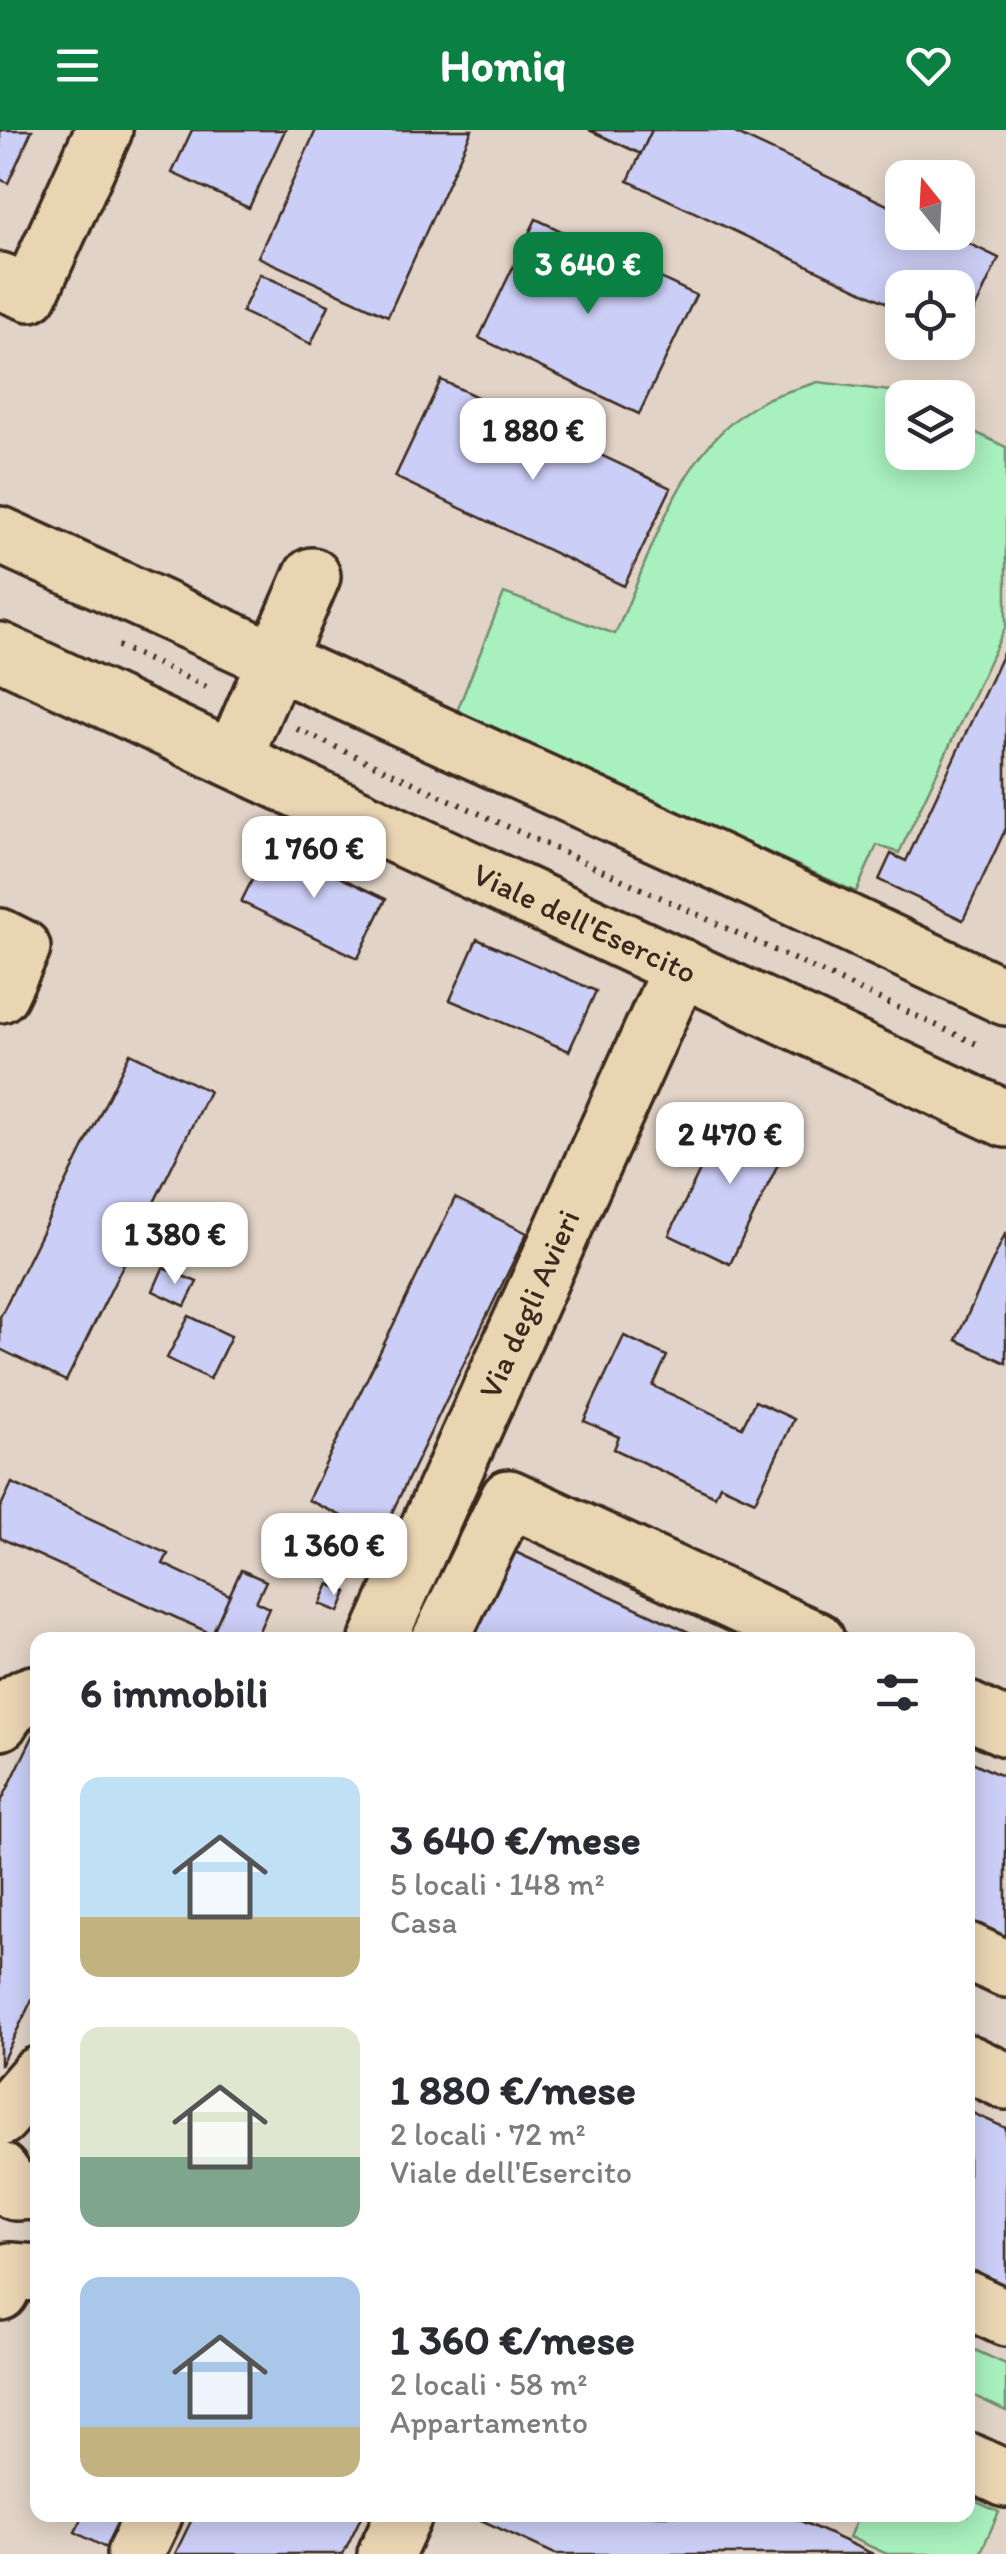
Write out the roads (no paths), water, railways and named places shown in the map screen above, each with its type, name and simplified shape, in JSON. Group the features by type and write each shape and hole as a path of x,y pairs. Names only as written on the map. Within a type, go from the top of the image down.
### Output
{"street":[{"path":"0,280 30,293 104,130"},
{"path":"0,535 1006,997"},
{"path":"233,759 312,576"},
{"name":"Viale dell'Esercito","path":"0,651 1006,1119"},
{"path":"0,937 22,948 0,994"},
{"name":"Via degli Avieri","path":"382,1632 681,967"},
{"path":"444,1632 509,1498 799,1632"},
{"path":"0,1722 4,1714 30,1694"},
{"path":"975,1713 1006,1728"},
{"path":"975,1955 1006,1969"},
{"path":"975,2067 1006,2081"},
{"path":"0,2118 30,2083"},
{"path":"0,2292 10,2271 30,2272"},
{"path":"975,2303 1006,2318"},
{"path":"975,2464 1006,2480"},
{"path":"135,2554 151,2522"},
{"path":"386,2554 401,2522"}]}
